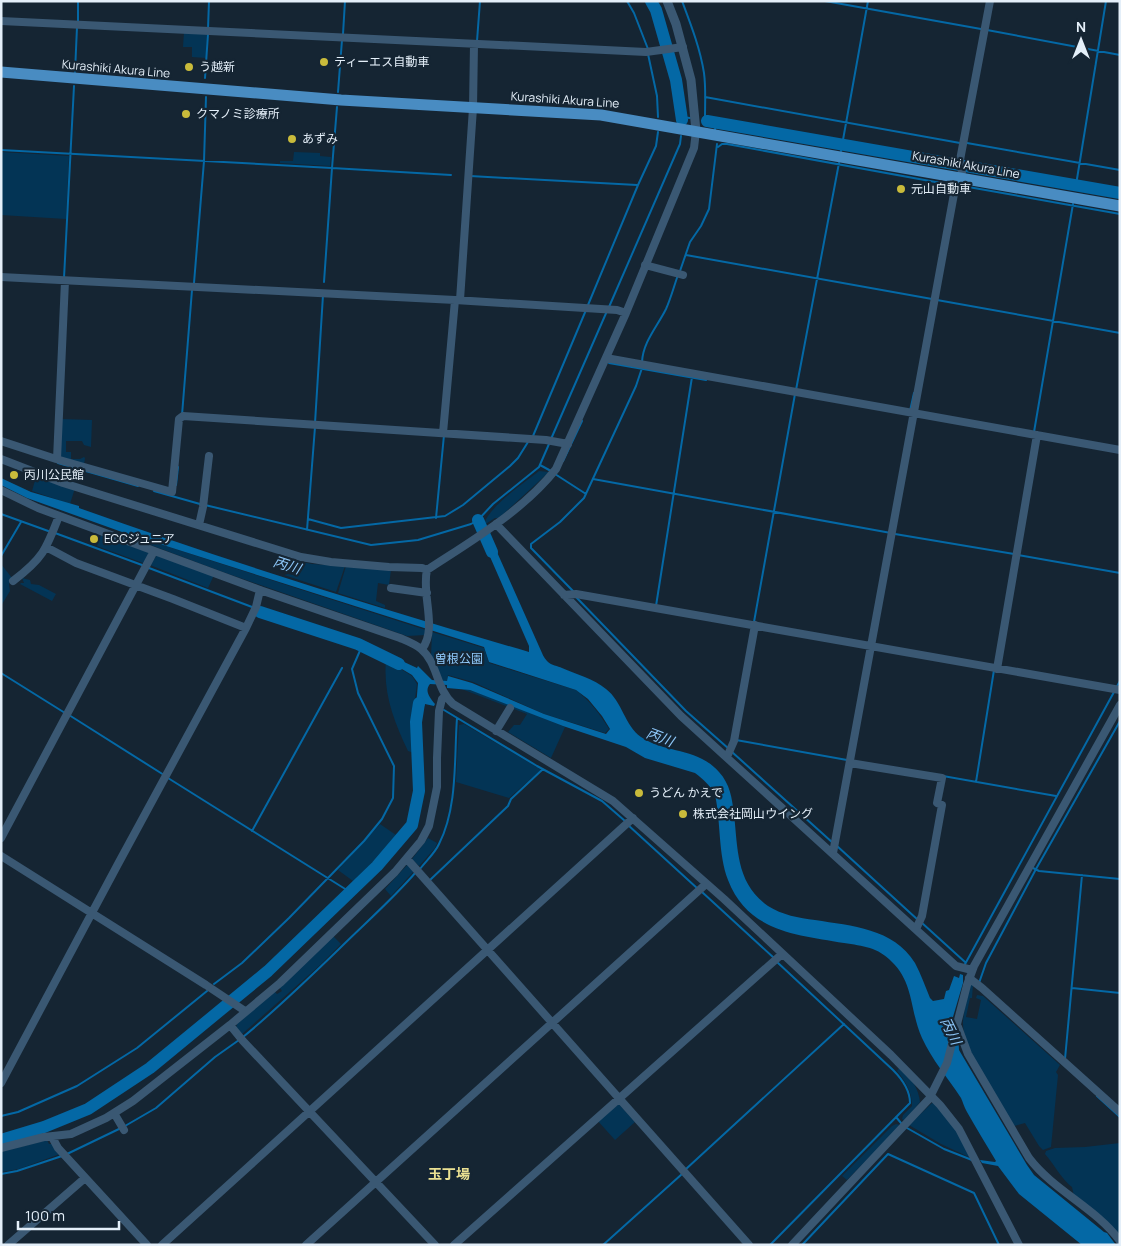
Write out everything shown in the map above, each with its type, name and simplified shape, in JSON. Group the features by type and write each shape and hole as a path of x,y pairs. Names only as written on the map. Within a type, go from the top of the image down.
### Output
{"main road":[{"name":"Kurashiki Akura Line","path":"1,72 244,93 601,115 959,176 1120,206"}],"street":[{"path":"427,570 496,524 553,472 568,444 626,313 694,148 696,131 691,80 667,1"},
{"path":"834,846 912,414 959,176 990,1"},
{"path":"1,22 646,52 682,47"},
{"path":"442,433 473,108 475,44"},
{"path":"645,265 680,275"},
{"path":"1,277 65,282 584,308 617,310 626,313"},
{"path":"55,458 65,282"},
{"path":"606,358 1120,450"},
{"path":"1,441 172,492 179,419 182,417 210,420 315,424 550,441 568,444"},
{"path":"995,668 1017,555 1035,436"},
{"path":"199,525 204,504 209,456"},
{"path":"1,460 240,540 309,559 389,567 422,568 427,570"},
{"path":"1,490 26,503 59,516 260,590 400,638 422,649 430,661 443,692 457,708 603,794 629,822 778,958 892,1055 932,1093 959,1129 1018,1245"},
{"path":"13,581 35,563 46,547 59,516"},
{"path":"496,524 571,594 681,716 731,748 919,924 930,944 967,972 978,985 1120,1112"},
{"path":"46,547 76,563 244,627"},
{"path":"1,838 154,551"},
{"path":"422,649 426,644 429,634 427,570"},
{"path":"391,588 427,593"},
{"path":"1,1083 255,609 260,590"},
{"path":"571,594 1117,689"},
{"path":"731,748 755,627"},
{"path":"1,1148 34,1139 71,1134 114,1113 144,1093 280,983 395,872 426,834 432,816 437,788 439,711 443,692"},
{"path":"792,1245 921,1108 932,1093 947,1063 957,1028 967,972 1120,705"},
{"path":"496,731 510,708"},
{"path":"850,761 942,778 938,803 942,805 919,924"},
{"path":"162,1245 629,822"},
{"path":"1,856 245,1011"},
{"path":"407,858 617,1098 749,1245"},
{"path":"306,1245 551,1022 702,888"},
{"path":"454,1245 617,1098 778,958"},
{"path":"230,1025 308,1113 435,1245"},
{"path":"957,1028 968,1054 1029,1158 1049,1179 1106,1226 1120,1241"},
{"path":"114,1113 123,1128"},
{"path":"52,1137 58,1148 84,1180 147,1245"},
{"path":"8,1245 84,1180"}],"green space":[{"path":"184,32 207,33 206,58 192,57 192,47 183,47"},
{"path":"1,152 69,156 66,219 1,215"},
{"path":"294,152 320,153 320,156 331,157 330,166 280,163 280,161 293,161"},
{"path":"61,419 92,420 91,447 84,445 82,441 66,441 66,452 71,452 71,459 84,457 84,465 59,458"},
{"path":"539,471 549,472 499,518 495,518 484,525 499,503"},
{"path":"36,477 75,488 70,504 32,491"},
{"path":"101,535 150,553 146,564 97,546"},
{"path":"141,538 426,630 426,635 407,636 220,571 140,541"},
{"path":"157,555 214,575 208,588 150,565"},
{"path":"292,560 312,564 345,566 336,592 284,575 297,576 300,567 291,564"},
{"path":"1,564 12,578 9,584 10,591 1,606"},
{"path":"346,566 391,570 389,585 378,583 376,601 385,605 385,608 338,593"},
{"path":"22,578 30,580 31,584 39,585 56,594 52,601 20,584 24,583"},
{"name":"曽根公園","path":"432,632 484,648 489,663 576,690 594,708 609,729 605,733 544,714 473,682 448,675 447,681 442,681 431,657"},
{"path":"386,660 412,676 417,684 413,714 414,753 408,751 391,707 386,684"},
{"path":"459,688 507,703 565,727 551,758 508,732 514,725 520,725 527,714"},
{"path":"464,724 541,770 509,798 456,782 459,725"},
{"path":"380,824 396,835 353,881 338,870"},
{"path":"428,838 437,843 435,848 419,866 412,859"},
{"path":"408,864 415,870 391,896 385,889"},
{"path":"333,936 341,944 241,1035 236,1028 237,1024 274,991 277,994 282,991 279,987"},
{"path":"971,983 973,984 972,998 970,998 966,1017 977,1019 981,1000 976,998 977,995 983,996 1060,1065 1056,1072 1058,1075 1051,1147 1043,1150 1025,1123 1014,1126 975,1060 964,1032 963,1021"},
{"path":"900,1067 913,1083 918,1092 920,1102 905,1121 902,1119 903,1115 912,1106 912,1101 908,1087 897,1071"},
{"path":"617,1102 635,1122 615,1140 597,1120"},
{"path":"932,1103 935,1104 957,1131 971,1158 941,1144 909,1125"},
{"path":"896,1124 901,1125 847,1180 842,1176 892,1126"},
{"path":"47,1140 49,1144 54,1144 60,1154 19,1169 1,1172 1,1152"},
{"path":"1120,1143 1120,1237 1074,1196 1072,1187 1065,1181 1045,1154 1046,1151 1055,1148"}],"water":[{"name":"丙川","path":"1,478 31,492 79,506 79,508 135,528 247,565 529,652 529,646 484,543 484,537 488,536 492,541 542,654 548,662 601,685 606,689 616,700 631,727 641,737 661,746 701,758 723,777 731,797 740,865 750,887 758,897 768,906 785,914 857,927 895,942 906,951 915,963 933,1001 944,999 954,976 959,978 960,974 963,975 963,983 950,1027 958,1034 959,1050 1034,1175 1107,1233 1116,1245 1082,1245 1019,1194 998,1166 982,1163 980,1160 996,1161 967,1112 961,1098 926,1046 918,1028 908,988 899,970 887,957 876,950 864,946 809,937 776,928 761,921 748,911 737,897 725,870 715,795 698,775 645,758 626,747 563,726 470,690 447,688 447,685 430,684 428,692 435,704 434,706 425,704 419,720 415,719 418,683 412,675 385,659 387,654 417,668 418,666 432,680 447,681 448,676 472,683 544,714 606,734 610,729 602,716 588,699 576,690 489,662 484,647 122,532 27,498 1,485"}],"waterway":[{"path":"78,1 78,23"},
{"path":"208,29 209,1"},
{"path":"343,34 345,1"},
{"path":"477,41 480,1"},
{"path":"627,1 634,13 648,49"},
{"path":"651,1 656,10 676,80 682,120"},
{"path":"682,1 695,37 704,73 705,117 707,121"},
{"path":"825,1 981,29"},
{"path":"841,151 868,1"},
{"path":"1076,185 1106,1"},
{"path":"75,72 77,27"},
{"path":"987,30 1120,55"},
{"path":"205,78 208,34"},
{"path":"338,92 342,40"},
{"path":"648,54 657,96 658,117"},
{"path":"64,278 74,86"},
{"path":"194,283 204,161 206,97"},
{"path":"705,97 960,143"},
{"path":"1,150 332,168 337,107"},
{"path":"681,117 690,118"},
{"path":"707,121 1120,193"},
{"path":"715,130 716,123"},
{"path":"588,305 656,146 658,132"},
{"path":"609,307 680,144 681,136"},
{"path":"967,143 1120,170"},
{"path":"680,271 690,242 701,226 709,209 717,144"},
{"path":"718,147 722,144 727,144 952,185"},
{"path":"796,390 839,163"},
{"path":"324,282 332,168 451,175"},
{"path":"470,176 637,185"},
{"path":"957,185 1120,214"},
{"path":"1034,432 1073,204"},
{"path":"686,255 932,299"},
{"path":"642,362 645,348 666,309 678,275"},
{"path":"182,415 192,290"},
{"path":"315,423 323,295"},
{"path":"937,300 1120,333"},
{"path":"533,436 586,310"},
{"path":"551,439 607,311"},
{"path":"609,363 706,380"},
{"path":"573,591 531,548 531,544 560,522 584,498 636,386 642,368"},
{"path":"656,606 692,377"},
{"path":"910,411 914,393"},
{"path":"754,622 795,394"},
{"path":"563,461 582,421"},
{"path":"307,530 315,427"},
{"path":"436,518 444,435"},
{"path":"308,519 341,528 445,516 463,505 510,466 518,458 528,442"},
{"path":"205,505 371,545 418,540 471,524 478,520 493,504 539,467 549,444"},
{"path":"58,463 138,486"},
{"path":"540,465 551,471"},
{"path":"176,485 178,467"},
{"path":"555,474 586,494"},
{"path":"593,479 891,533"},
{"path":"154,491 200,504"},
{"path":"1,514 51,532"},
{"path":"478,520 492,552"},
{"path":"1,556 21,522"},
{"path":"55,533 142,565"},
{"path":"895,534 1014,554"},
{"path":"1018,555 1120,573"},
{"path":"149,568 252,607"},
{"path":"576,597 686,711 729,749"},
{"path":"260,612 358,644 399,664"},
{"path":"214,984 242,963 364,841 382,819 393,798 394,766 358,693 352,669 362,646"},
{"path":"252,831 342,668"},
{"path":"976,782 994,670"},
{"path":"1,673 65,713"},
{"path":"1116,688 1120,681"},
{"path":"964,966 1114,692"},
{"path":"1,1140 44,1127 88,1109 150,1068 268,971 377,866 412,825 419,791 416,722 419,703"},
{"path":"444,710 537,766 602,801 625,821"},
{"path":"69,715 164,775"},
{"path":"420,869 437,847 445,830 449,814 454,782 457,718"},
{"path":"979,983 986,963 1036,869 1120,721"},
{"path":"736,740 847,760"},
{"path":"732,752 833,843"},
{"path":"430,880 508,806 511,799 543,769"},
{"path":"943,776 1056,796"},
{"path":"168,778 350,892"},
{"path":"628,825 698,889"},
{"path":"837,846 918,920"},
{"path":"1033,868 1039,871 1120,879"},
{"path":"243,1037 315,972 388,902 416,872"},
{"path":"1065,1059 1082,875"},
{"path":"702,892 774,958"},
{"path":"922,923 965,962"},
{"path":"770,1245 910,1103 907,1089 896,1073 777,962"},
{"path":"1072,988 1120,993"},
{"path":"1,1116 18,1112 77,1086 137,1048 207,991"},
{"path":"686,1169 844,1024"},
{"path":"125,1126 156,1108 215,1057 239,1040"},
{"path":"1097,1096 1120,1117"},
{"path":"896,1117 901,1123"},
{"path":"67,1154 121,1128"},
{"path":"907,1128 944,1149 972,1160"},
{"path":"802,1245 888,1154 974,1193 999,1245"},
{"path":"1,1174 17,1171 62,1156"},
{"path":"603,1245 682,1174"}],"place":[{"name":"ティーエス自動車","path":"324,62"},
{"name":"う越新","path":"189,67"},
{"name":"クマノミ診療所","path":"186,114"},
{"name":"あずみ","path":"292,139"},
{"name":"元山自動車","path":"901,189"},
{"name":"丙川公民館","path":"14,475"},
{"name":"ECCジュニア","path":"94,539"},
{"name":"うどん かえで","path":"639,793"},
{"name":"株式会社岡山ウイング","path":"683,814"}],"district":[{"name":"玉丁場","path":"449,1174"}]}
